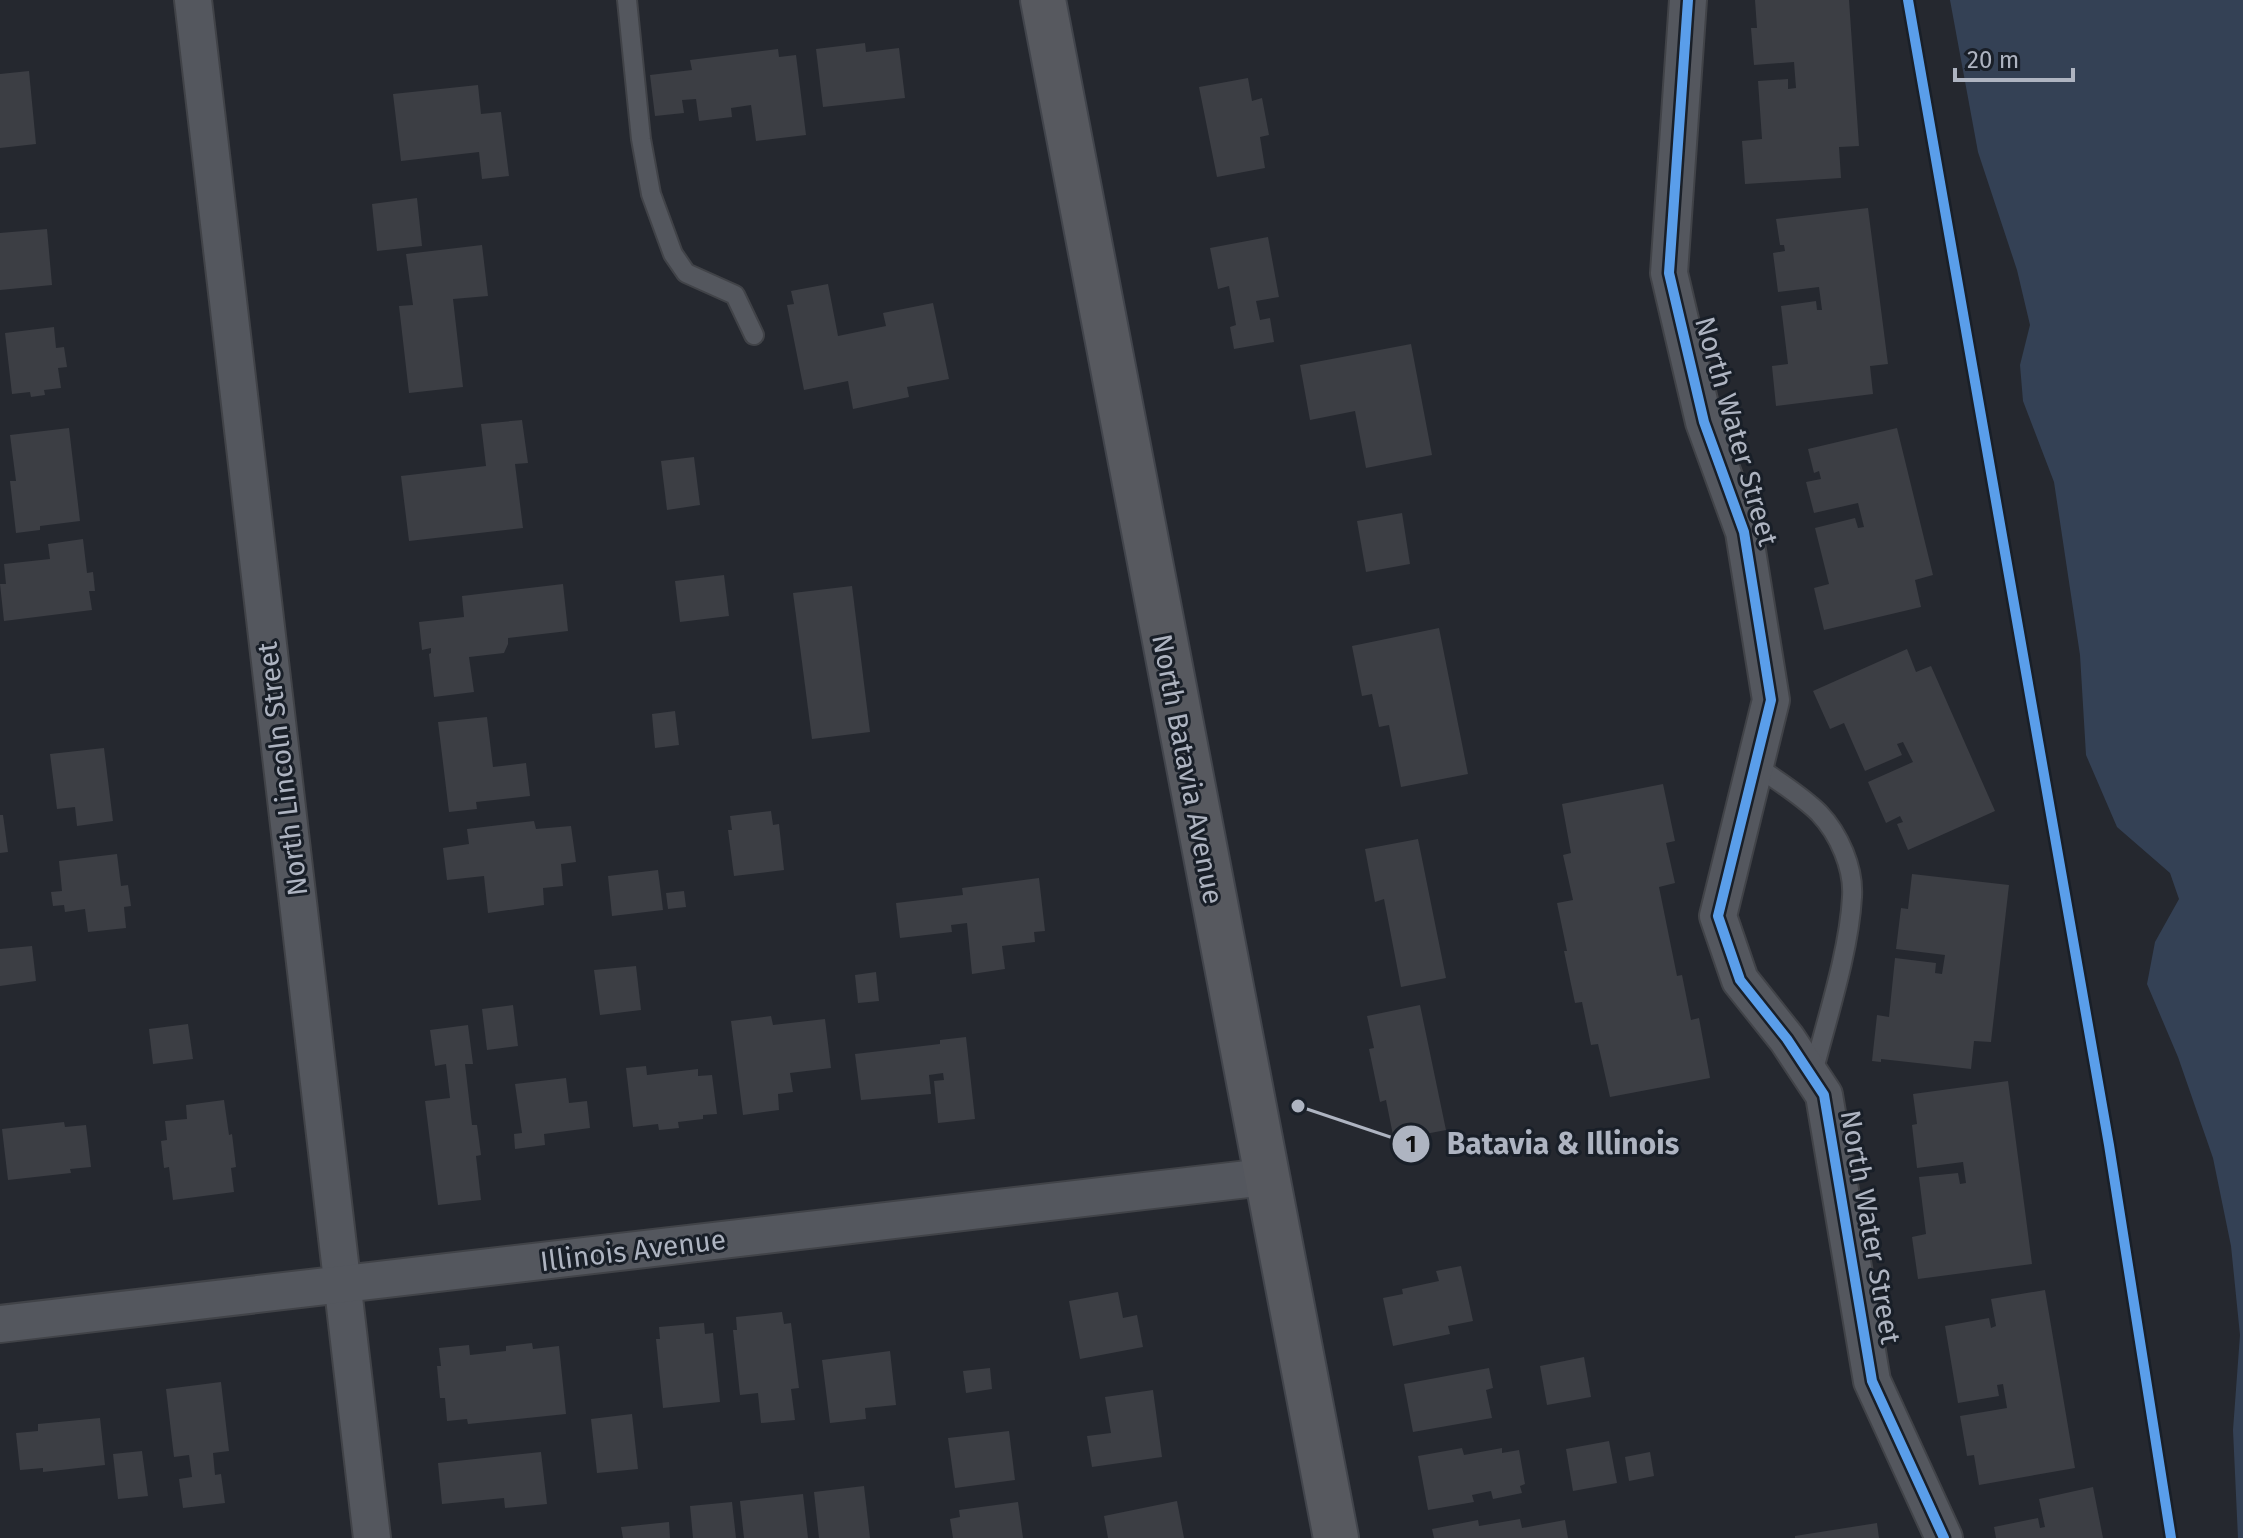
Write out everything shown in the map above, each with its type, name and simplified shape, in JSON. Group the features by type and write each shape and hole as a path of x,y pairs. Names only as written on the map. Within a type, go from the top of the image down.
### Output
{"main road":[{"name":"North Batavia Avenue","path":"1043,0 1336,1538"}],"street":[{"name":"North Lincoln Street","path":"193,0 372,1538"},
{"name":"North Water Street","path":"1688,0 1669,273 1704,422 1744,532 1771,700 1718,916 1740,980 1787,1039 1824,1095 1872,1381 1944,1538"},
{"name":"Illinois Avenue","path":"0,1324 1265,1177"}],"lane":[{"path":"627,0 641,139 651,194 673,254 686,273 735,295 754,335"},
{"path":"1755,765 1819,813 1843,851 1850,873 1852,896 1845,943 1812,1077"}],"water":[{"path":"1950,0 2243,0 2243,1538 2238,1538 2233,1430 2240,1335 2231,1246 2213,1158 2178,1057 2147,984 2155,942 2179,899 2170,873 2117,827 2086,755 2080,655 2054,482 2023,401 2020,365 2030,325 2017,270 1978,152"}],"building":[{"path":"1755,0 1849,0 1859,146 1839,147 1841,178 1745,184 1742,141 1762,139 1758,81 1788,79 1788,89 1796,88 1794,62 1754,65 1751,28 1757,28"},
{"path":"865,43 866,52 899,48 905,98 823,107 816,49"},
{"path":"778,49 779,57 796,55 806,135 756,141 751,105 731,108 732,117 699,121 696,99 682,100 684,113 655,116 650,75 692,70 690,60"},
{"path":"29,71 36,144 0,148 0,74"},
{"path":"1248,78 1252,101 1262,98 1269,135 1260,137 1265,168 1217,177 1199,87"},
{"path":"478,85 481,114 501,112 509,176 482,179 479,152 401,161 393,94"},
{"path":"417,198 422,246 377,251 372,204"},
{"path":"1868,208 1888,364 1870,366 1873,394 1776,406 1772,366 1788,364 1781,306 1816,301 1817,310 1822,310 1819,287 1778,292 1773,253 1785,251 1784,245 1780,245 1776,219"},
{"path":"47,229 52,285 0,290 0,233"},
{"path":"1268,237 1279,297 1256,301 1260,320 1270,318 1274,342 1234,349 1230,327 1236,325 1229,286 1218,289 1210,248"},
{"path":"482,245 488,296 453,299 463,387 409,393 399,306 413,305 406,254"},
{"path":"828,284 838,336 886,326 883,313 933,303 949,379 907,387 909,397 853,409 848,381 804,390 787,305 794,304 791,291"},
{"path":"54,327 56,348 64,347 67,367 58,368 61,388 44,390 45,395 31,397 30,392 12,394 5,333"},
{"path":"1411,344 1432,455 1366,468 1355,411 1310,420 1300,365"},
{"path":"522,420 528,463 515,464 523,528 409,541 401,476 486,466 481,424"},
{"path":"69,428 80,521 40,526 40,530 16,533 10,481 16,481 10,435"},
{"path":"1897,428 1933,575 1915,580 1921,607 1824,630 1814,588 1829,584 1815,528 1855,518 1858,528 1864,527 1858,503 1814,513 1806,482 1821,479 1819,471 1814,473 1808,449"},
{"path":"694,457 700,505 667,510 661,461"},
{"path":"1402,513 1410,564 1366,572 1357,521"},
{"path":"83,539 87,573 93,572 95,591 89,591 92,610 4,621 0,584 6,584 4,564 50,559 48,544"},
{"path":"724,575 729,616 680,622 675,581"},
{"path":"563,584 568,631 508,638 504,653 469,657 474,692 434,697 431,648 422,650 419,622 464,617 462,596"},
{"path":"852,586 870,732 812,739 793,593"},
{"path":"1439,628 1468,774 1401,787 1389,725 1379,727 1372,694 1362,696 1352,646"},
{"path":"1907,649 1916,672 1931,666 1995,811 1908,850 1897,824 1903,822 1900,816 1886,823 1868,782 1913,762 1903,742 1897,744 1902,755 1865,771 1844,723 1830,729 1813,691"},
{"path":"675,711 679,745 655,748 652,714"},
{"path":"487,717 493,767 526,763 530,796 476,802 477,809 449,812 438,722"},
{"path":"104,748 113,821 77,826 75,807 57,809 50,754"},
{"path":"1663,784 1675,841 1666,843 1675,883 1659,887 1677,976 1682,975 1691,1020 1699,1018 1710,1078 1610,1097 1598,1044 1591,1045 1582,1002 1575,1003 1564,951 1567,951 1557,903 1573,900 1563,855 1571,853 1562,804"},
{"path":"771,811 773,825 779,824 784,870 734,876 728,830 732,830 730,816"},
{"path":"0,815 3,815 8,852 0,853"},
{"path":"534,821 536,829 571,826 576,862 561,864 563,886 543,888 544,905 488,913 484,876 447,880 443,848 469,844 467,829"},
{"path":"1418,839 1446,978 1401,987 1384,899 1375,902 1365,849"},
{"path":"117,854 121,886 128,885 131,906 124,907 126,928 88,932 85,909 65,912 64,905 53,906 51,892 62,891 59,861"},
{"path":"658,870 663,910 612,916 608,876"},
{"path":"1912,874 2009,885 1991,1042 1974,1041 1971,1069 1881,1059 1881,1062 1872,1061 1877,1015 1889,1017 1895,958 1936,963 1935,973 1942,974 1945,955 1896,949 1901,908 1908,909"},
{"path":"1039,878 1045,931 1034,932 1035,942 1002,946 1005,969 972,974 967,923 951,925 952,932 900,938 896,903 963,895 962,888"},
{"path":"684,891 686,907 668,909 666,893"},
{"path":"32,946 36,981 0,986 0,949"},
{"path":"636,966 641,1010 600,1015 594,970"},
{"path":"876,972 879,1001 858,1003 855,975"},
{"path":"513,1005 518,1046 487,1050 482,1009"},
{"path":"1420,1005 1446,1130 1394,1140 1386,1100 1380,1102 1369,1049 1374,1048 1367,1016"},
{"path":"771,1016 773,1025 825,1019 831,1068 790,1073 793,1092 778,1094 779,1110 743,1115 731,1021"},
{"path":"188,1024 193,1059 153,1064 149,1029"},
{"path":"468,1025 473,1064 465,1064 472,1125 477,1125 481,1155 476,1156 481,1200 438,1205 425,1101 450,1098 446,1064 435,1066 430,1030"},
{"path":"966,1037 975,1119 938,1123 934,1081 944,1080 943,1073 929,1075 931,1094 861,1100 855,1054 940,1044 940,1040"},
{"path":"646,1066 647,1075 698,1069 698,1076 712,1075 717,1114 678,1122 679,1128 659,1130 658,1124 633,1127 626,1068"},
{"path":"566,1078 569,1103 587,1101 590,1128 544,1134 545,1145 515,1149 514,1134 522,1133 515,1084"},
{"path":"2008,1081 2032,1264 1918,1279 1912,1237 1926,1234 1919,1177 1958,1173 1960,1184 1966,1183 1963,1162 1917,1168 1912,1125 1917,1124 1913,1094"},
{"path":"224,1100 236,1167 231,1168 234,1192 173,1200 169,1167 164,1168 161,1141 167,1140 165,1121 187,1119 186,1105"},
{"path":"64,1122 65,1127 86,1125 91,1167 70,1169 71,1173 8,1180 2,1129"},
{"path":"1461,1266 1473,1321 1448,1326 1450,1334 1393,1346 1383,1298 1403,1294 1402,1289 1439,1281 1436,1271"},
{"path":"2045,1290 2075,1468 1979,1485 1974,1455 1967,1456 1960,1416 2007,1408 2003,1384 1997,1385 1999,1396 1958,1403 1945,1326 1989,1318 1991,1328 1996,1326 1991,1299"},
{"path":"1118,1292 1123,1318 1137,1315 1143,1347 1080,1359 1069,1301"},
{"path":"782,1312 784,1324 791,1323 799,1388 791,1389 795,1420 761,1423 758,1393 740,1395 733,1330 737,1330 736,1317"},
{"path":"704,1323 705,1334 713,1333 720,1402 663,1408 656,1339 660,1339 659,1327"},
{"path":"532,1343 533,1349 559,1346 566,1414 468,1424 467,1419 447,1421 445,1398 440,1398 439,1348 469,1345 470,1355 506,1351 506,1346"},
{"path":"890,1351 896,1405 865,1408 866,1419 830,1423 822,1360"},
{"path":"1584,1357 1591,1397 1547,1405 1540,1366"},
{"path":"990,1368 992,1389 966,1393 963,1371"},
{"path":"1489,1368 1493,1388 1486,1390 1492,1418 1413,1432 1404,1384"},
{"path":"221,1382 229,1451 213,1453 215,1475 221,1474 225,1503 183,1508 179,1479 192,1477 189,1455 174,1457 166,1389"},
{"path":"1153,1390 1162,1457 1092,1467 1087,1436 1111,1433 1105,1397"},
{"path":"632,1414 638,1469 597,1473 591,1419"},
{"path":"100,1418 105,1465 43,1472 43,1468 20,1470 16,1433 38,1431 38,1424"},
{"path":"1009,1431 1015,1480 955,1488 948,1438"},
{"path":"1609,1441 1617,1483 1573,1491 1566,1449"},
{"path":"1462,1448 1464,1455 1502,1448 1502,1453 1519,1450 1525,1484 1520,1486 1522,1493 1493,1499 1491,1491 1472,1495 1474,1502 1428,1510 1418,1456"},
{"path":"142,1451 148,1496 118,1499 113,1454"},
{"path":"541,1452 547,1504 505,1508 504,1498 442,1504 438,1463"},
{"path":"1650,1452 1654,1476 1629,1481 1625,1457"},
{"path":"864,1486 870,1538 819,1538 814,1492"},
{"path":"2093,1487 2103,1538 1996,1538 1994,1527 2038,1518 2040,1528 2045,1527 2039,1499"},
{"path":"803,1494 808,1538 744,1538 740,1501"},
{"path":"1177,1501 1184,1538 1108,1538 1104,1516"},
{"path":"732,1502 736,1538 693,1538 690,1506"},
{"path":"1018,1502 1023,1538 953,1538 950,1519 960,1517 959,1510"},
{"path":"1520,1519 1522,1528 1565,1520 1568,1538 1434,1538 1432,1529 1478,1520 1479,1526"},
{"path":"669,1522 670,1538 623,1538 621,1527"},
{"path":"1877,1523 1879,1538 1795,1538 1795,1536"}],"cycle path":[{"path":"1688,0 1669,273 1704,422 1744,532 1771,700 1718,916 1740,980 1787,1039 1824,1095 1872,1381 1944,1538"},
{"path":"1908,0 2109,1145 2171,1538"}],"place":[{"name":"Batavia & Illinois","path":"1298,1106"}]}
